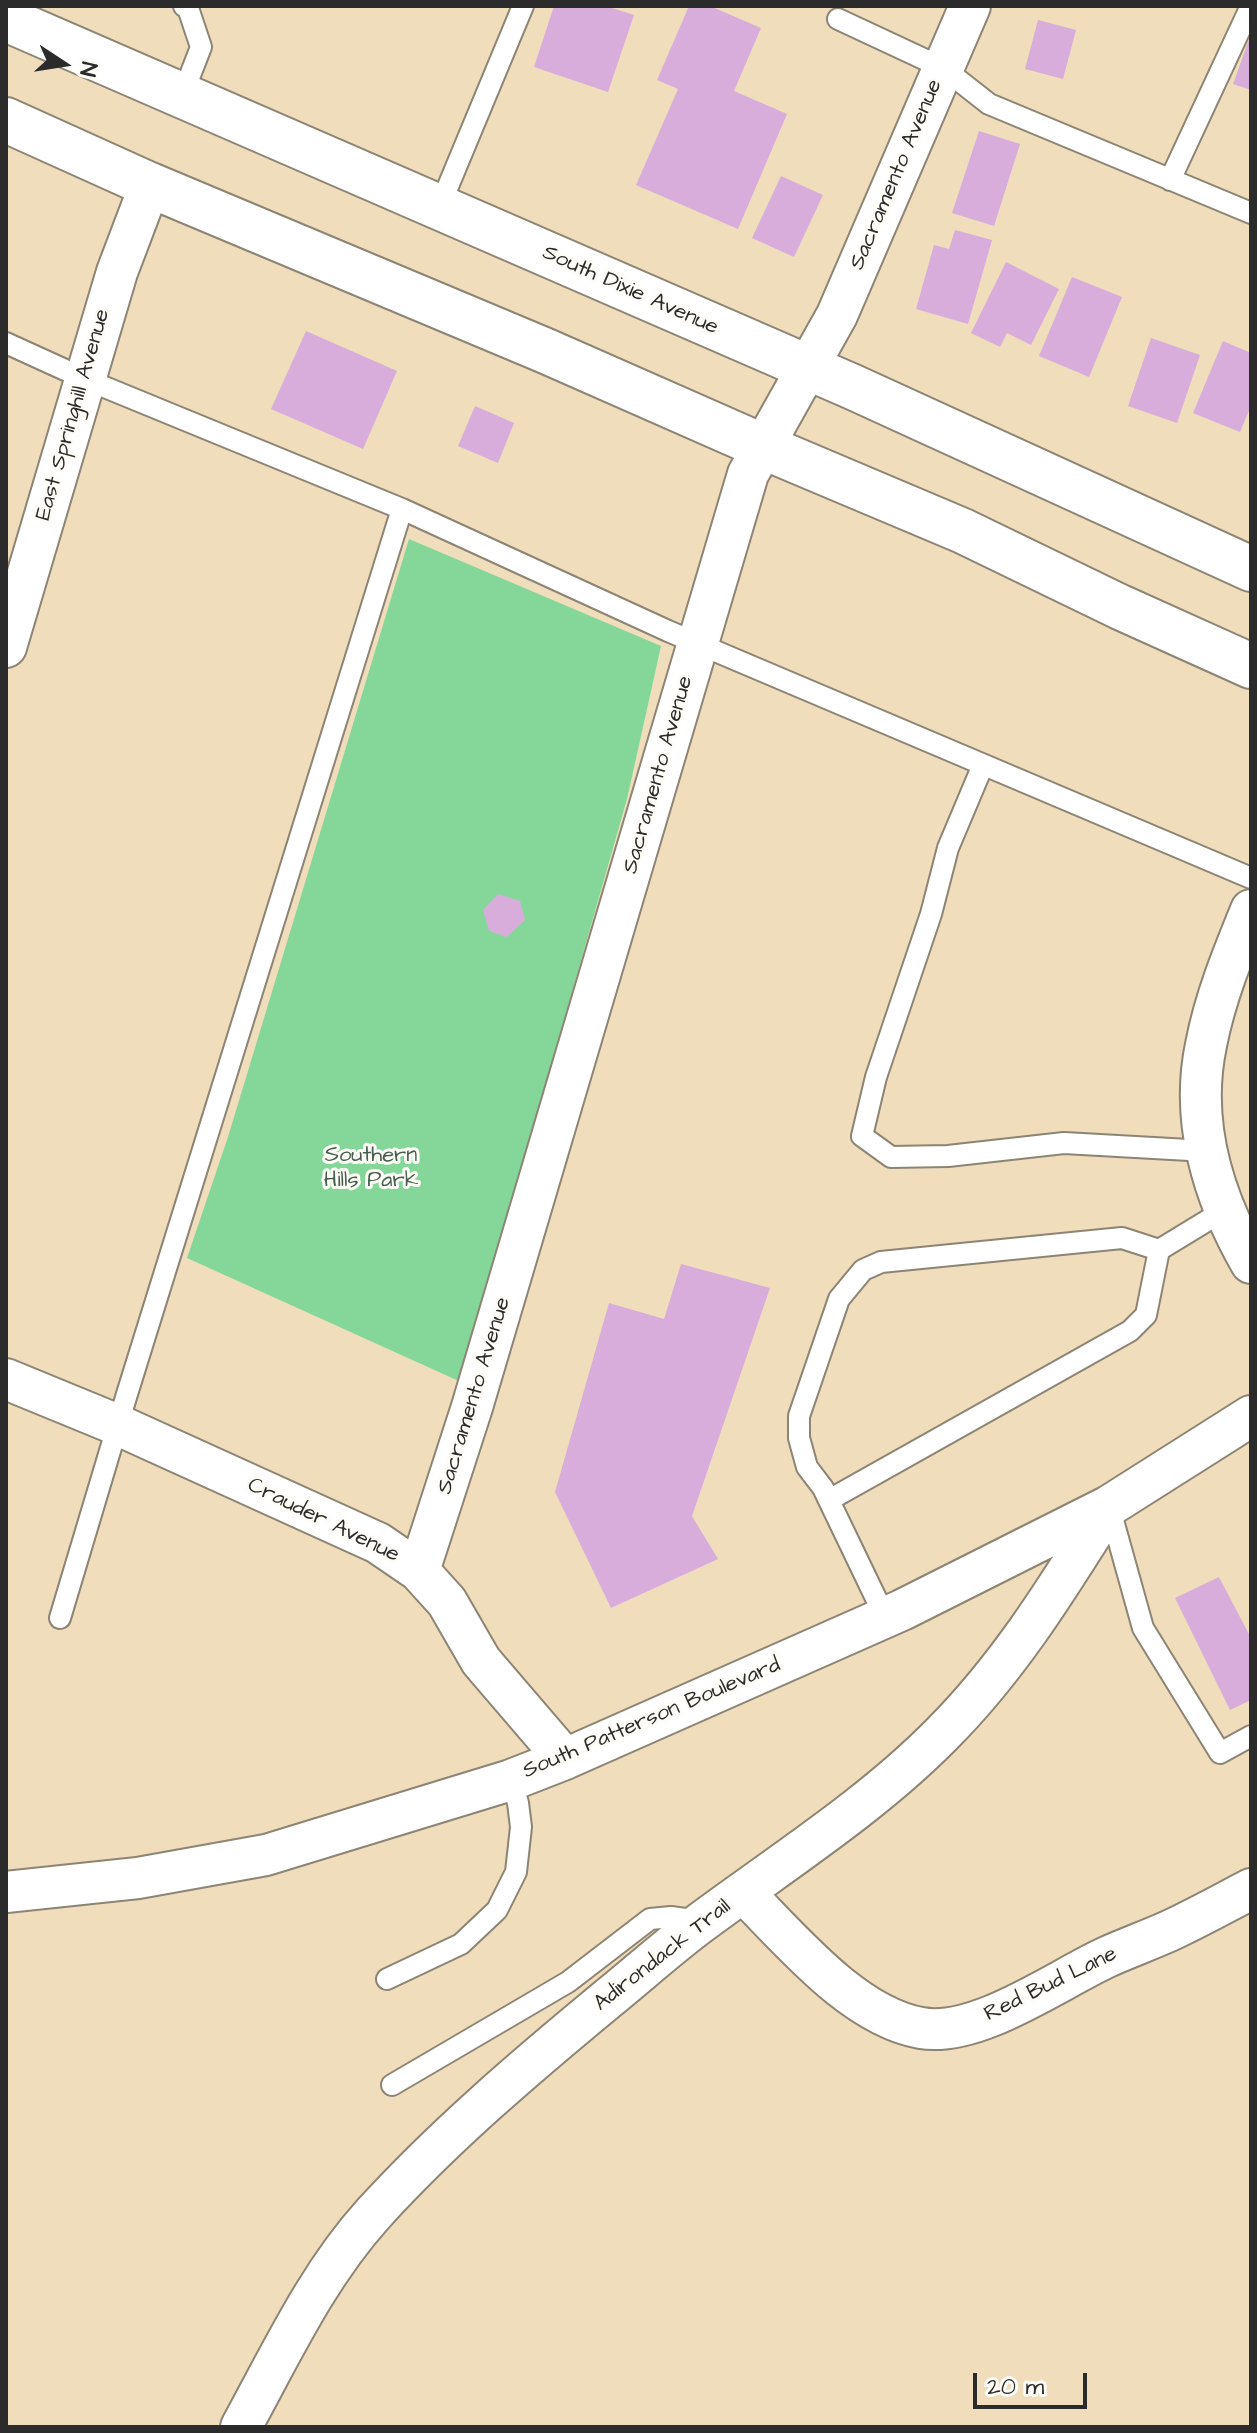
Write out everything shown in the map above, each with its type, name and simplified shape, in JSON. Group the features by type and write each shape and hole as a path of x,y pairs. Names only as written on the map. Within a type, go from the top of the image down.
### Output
{"main road":[{"name":"South Dixie Avenue","path":"6,19 980,443 1251,569"},
{"path":"6,120 150,185 963,531 1251,666"}],"street":[{"name":"Sacramento Avenue","path":"419,1571 481,1377 748,474 837,315 970,6"},
{"name":"East Springhill Avenue","path":"6,647 117,272 150,185"},
{"path":"1251,910 1227,969 1206,1045 1202,1089 1203,1131 1216,1190 1223,1211 1251,1263"},
{"name":"Crauder Avenue","path":"6,1379 118,1425 378,1543 419,1571 447,1602 481,1661 565,1759"},
{"name":"South Patterson Boulevard","path":"6,1892 138,1878 266,1855 511,1780 885,1617 1109,1506 1251,1416"},
{"name":"Adirondack Trail","path":"241,2427 323,2279 372,2216 442,2144 550,2046 698,1924 897,1778 944,1733 1013,1654 1109,1506"},
{"name":"Red Bud Lane","path":"744,1893 840,1987 880,2014 922,2028 951,2028 987,2018 1106,1957 1170,1931 1251,1889"}],"lane":[{"path":"439,208 523,6"},
{"path":"1170,180 1251,6"},
{"path":"182,96 201,47 187,7"},
{"path":"838,19 943,68 989,104 1251,213"},
{"path":"6,343 85,379 402,509 697,643 1251,878"},
{"path":"60,1618 402,509"},
{"path":"983,765 948,848 931,914 876,1077 862,1136 891,1157 948,1156 1064,1143 1207,1151"},
{"path":"829,1500 1130,1331 1146,1315 1159,1250 1223,1211"},
{"path":"885,1617 829,1500 807,1467 799,1438 799,1416 839,1299 863,1270 881,1262 1122,1238 1159,1250"},
{"path":"1109,1506 1143,1628 1212,1741 1220,1753 1251,1736"},
{"path":"387,1979 461,1944 497,1910 516,1872 521,1827 511,1780"},
{"path":"392,2085 568,1982 650,1919 671,1917 698,1924"}],"green space":[{"name":"Southern Hills Park","path":"409,539 661,646 627,799 461,1382 187,1258 228,1137"}],"building":[{"path":"554,6 606,6 634,15 608,92 534,67"},
{"path":"689,6 710,6 761,28 734,91 787,114 738,229 636,185 678,89 657,80"},
{"path":"1038,20 1076,30 1063,79 1025,69"},
{"path":"1251,34 1251,90 1233,84"},
{"path":"979,131 1020,144 994,226 952,213"},
{"path":"781,176 823,195 794,257 752,238"},
{"path":"955,230 992,240 968,324 916,309 934,245 949,249"},
{"path":"1006,262 1059,289 1031,345 1007,333 1000,347 971,333"},
{"path":"1072,277 1122,297 1089,377 1039,356"},
{"path":"306,331 397,371 363,449 271,409"},
{"path":"1151,338 1200,355 1177,423 1128,406"},
{"path":"1223,341 1251,353 1251,406 1240,432 1193,413"},
{"path":"475,406 514,423 498,463 458,446"},
{"path":"498,894 520,901 525,920 507,937 489,931 483,910"},
{"path":"681,1264 770,1288 692,1516 718,1559 611,1608 555,1492 609,1303 664,1319"},
{"path":"1219,1577 1251,1638 1251,1700 1230,1710 1175,1598"}]}
